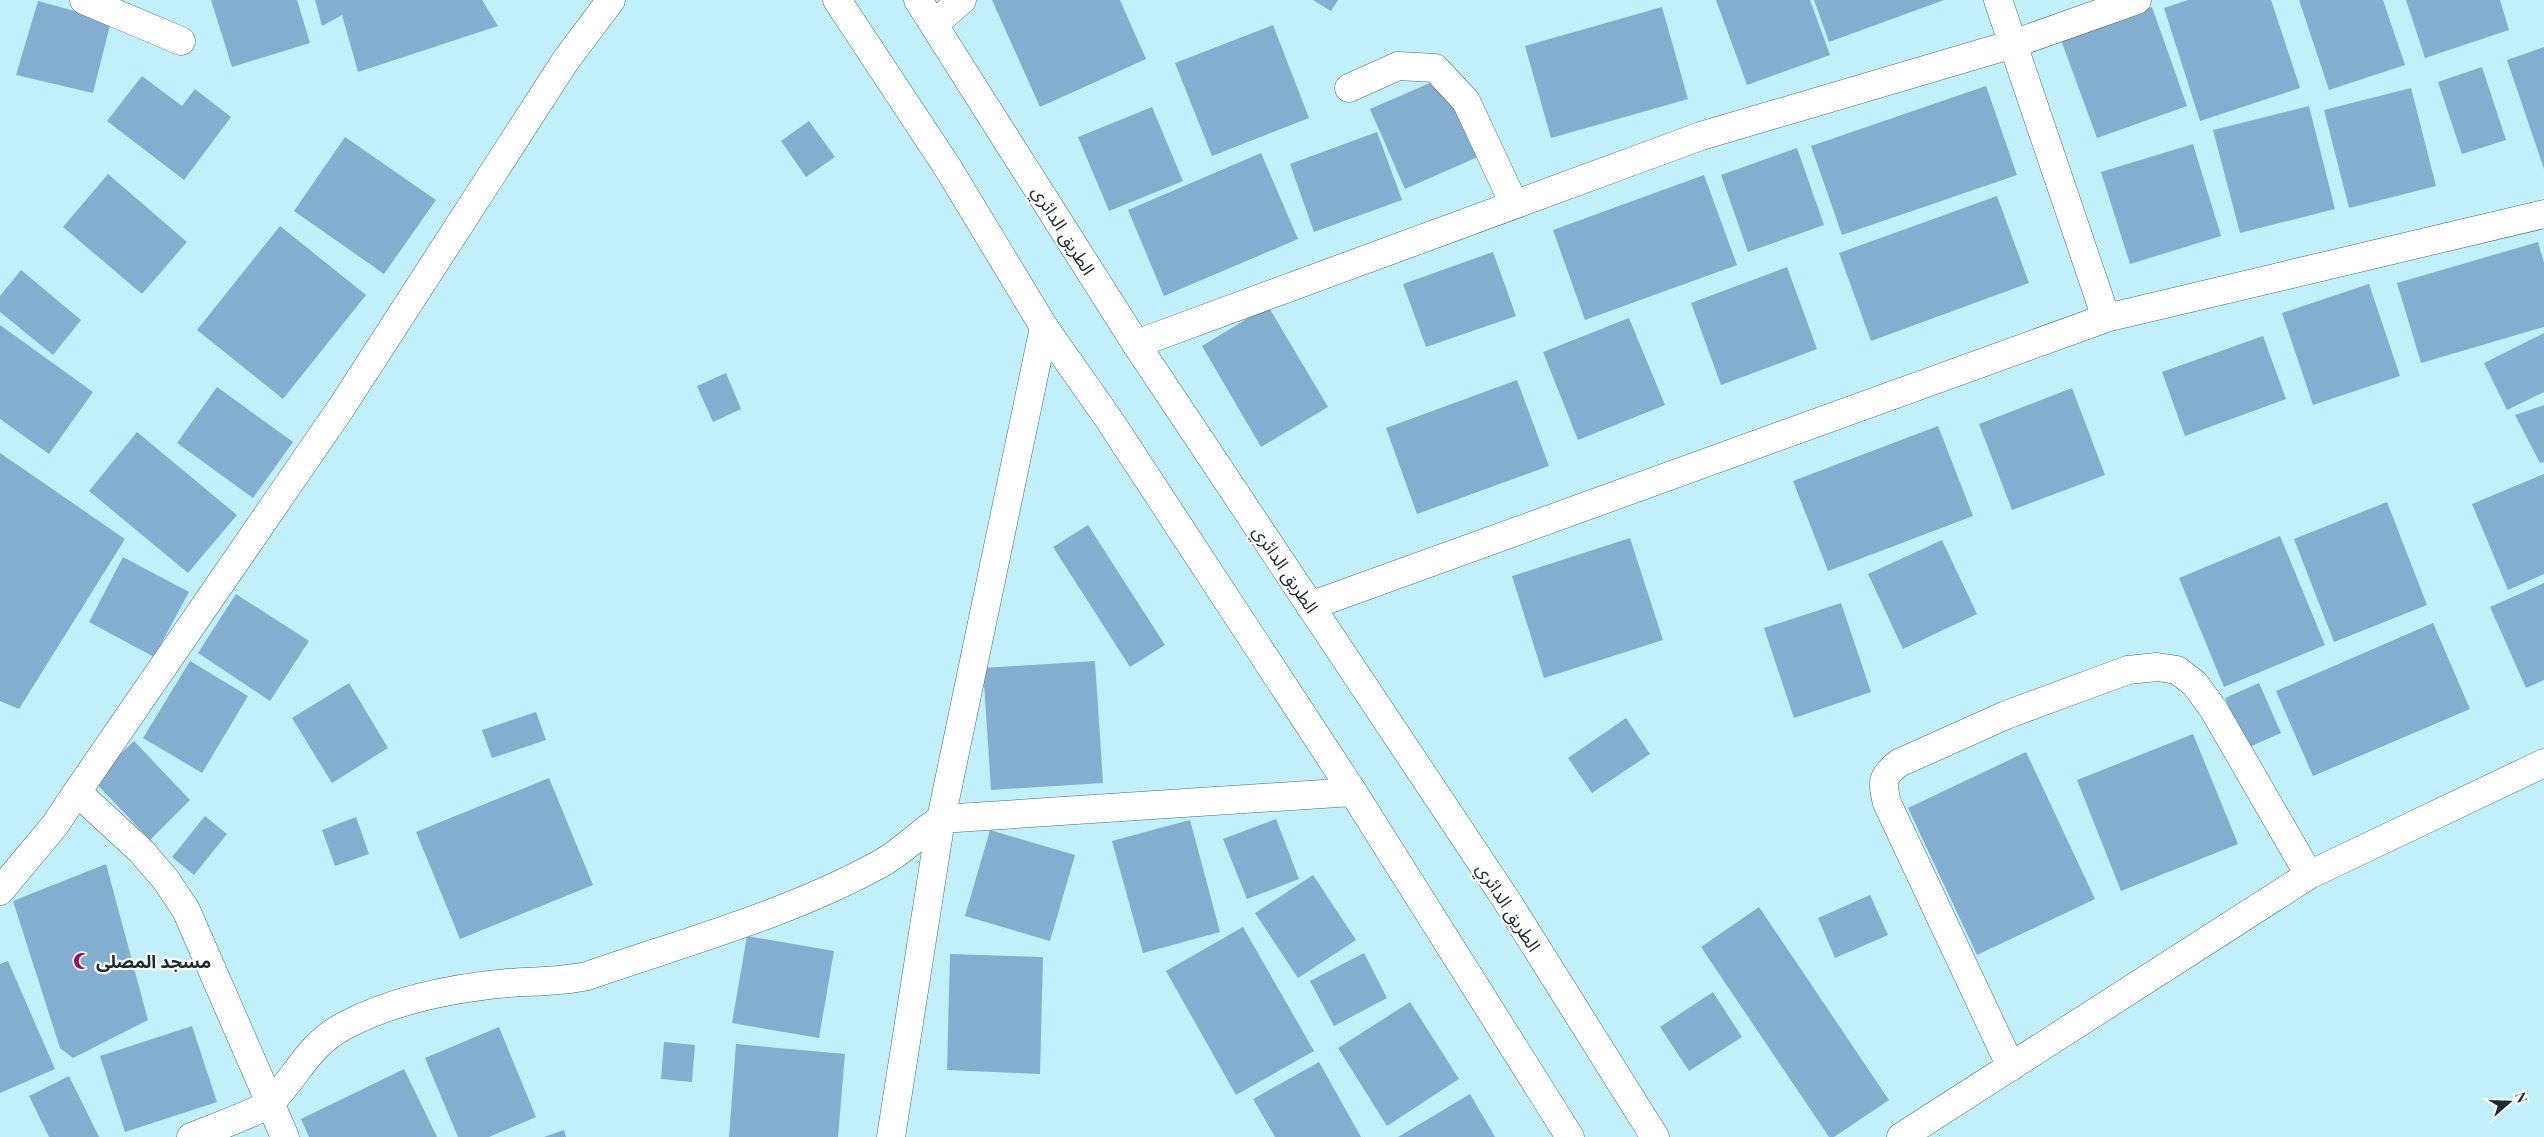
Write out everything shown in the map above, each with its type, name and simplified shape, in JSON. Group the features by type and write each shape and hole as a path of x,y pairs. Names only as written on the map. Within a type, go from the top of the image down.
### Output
{"street":[{"path":"84,0 181,41"},
{"path":"0,891 55,825 341,408 566,60 611,0"},
{"path":"837,0 927,134 1044,326 1108,418 1354,792 1570,1137"},
{"name":"الطريق الدائري","path":"918,0 1136,344 1507,901 1655,1137"},
{"path":"934,24 962,0"},
{"path":"1998,0 2106,318"},
{"path":"1136,344 1701,136 2013,44 2137,0"},
{"path":"1349,88 1398,66 1435,68 1466,101 1514,204"},
{"path":"1310,606 2106,318 2544,214"},
{"path":"891,1137 941,819 1044,326"},
{"path":"2011,1066 1887,803 1883,784 1887,773 1899,763 2006,715 2128,670 2157,667 2177,670 2195,684 2214,710 2308,876"},
{"path":"1901,1137 2308,876 2544,763"},
{"path":"77,792 141,851 166,880 186,910 285,1137"},
{"path":"191,1137 270,1104 305,1057 343,1026 363,1017 413,999 509,983 563,981 596,973 768,913 832,887 906,849 922,831 941,819 1354,792"}],"building":[{"path":"211,0 297,0 310,43 232,67"},
{"path":"315,0 482,0 498,26 358,72 342,15 322,26"},
{"path":"992,0 1120,0 1146,59 1040,107"},
{"path":"1313,0 1338,0 1331,11"},
{"path":"1716,0 1810,0 1830,55 1747,85"},
{"path":"1814,0 1944,0 1829,42"},
{"path":"2188,0 2271,0 2300,88 2200,121 2164,8"},
{"path":"2299,0 2383,0 2405,65 2329,90"},
{"path":"2406,0 2500,0 2509,30 2425,58"},
{"path":"38,1 111,21 93,93 16,75"},
{"path":"1662,7 1688,99 1551,138 1525,46"},
{"path":"2152,7 2187,106 2097,138 2061,40"},
{"path":"1273,25 1309,118 1212,156 1175,63"},
{"path":"2544,47 2544,169 2507,60"},
{"path":"2482,67 2506,140 2462,154 2438,82"},
{"path":"142,76 182,106 195,89 231,117 184,180 107,121"},
{"path":"1446,76 1480,156 1405,189 1370,109"},
{"path":"1986,86 2017,175 1842,235 1811,146"},
{"path":"2411,88 2436,186 2349,208 2324,110"},
{"path":"2309,106 2335,209 2240,233 2213,130"},
{"path":"1152,107 1183,181 1109,211 1078,137"},
{"path":"809,121 835,157 806,177 781,141"},
{"path":"1377,132 1402,200 1314,232 1290,164"},
{"path":"345,137 436,200 384,274 294,211"},
{"path":"2193,144 2221,236 2130,264 2101,172"},
{"path":"1797,148 1824,225 1748,252 1721,175"},
{"path":"1261,153 1298,239 1164,296 1128,210"},
{"path":"108,174 187,242 142,294 63,227"},
{"path":"1704,175 1737,265 1585,320 1553,230"},
{"path":"1997,196 2029,283 1871,341 1839,253"},
{"path":"280,226 366,295 283,399 197,330"},
{"path":"2538,242 2544,263 2544,327 2421,363 2397,283"},
{"path":"1493,252 1516,316 1426,347 1403,284"},
{"path":"1787,267 1817,349 1721,385 1691,303"},
{"path":"21,270 81,320 53,355 0,312 0,296"},
{"path":"2369,284 2400,376 2313,405 2282,313"},
{"path":"1268,306 1328,407 1261,447 1202,346"},
{"path":"1629,318 1665,405 1578,440 1543,352"},
{"path":"0,325 93,392 49,454 0,419"},
{"path":"2544,333 2544,392 2507,410 2484,363"},
{"path":"2263,336 2286,399 2185,436 2162,372"},
{"path":"726,373 741,409 713,422 697,386"},
{"path":"1517,380 1549,466 1417,514 1386,428"},
{"path":"217,387 293,442 253,498 177,443"},
{"path":"2072,388 2105,475 2012,510 1979,424"},
{"path":"2544,405 2544,462 2540,463 2515,415"},
{"path":"1938,426 1973,516 1828,571 1793,481"},
{"path":"137,432 237,515 188,573 89,491"},
{"path":"0,453 125,539 19,709 0,701"},
{"path":"2544,474 2544,574 2508,590 2472,504"},
{"path":"2387,502 2427,605 2334,642 2294,539"},
{"path":"1088,525 1165,645 1130,667 1053,547"},
{"path":"2280,536 2325,645 2224,687 2179,578"},
{"path":"1630,538 1663,640 1544,678 1512,576"},
{"path":"1942,540 1977,614 1903,649 1868,574"},
{"path":"123,557 189,592 154,657 89,622"},
{"path":"2544,583 2544,680 2526,688 2490,607"},
{"path":"236,594 309,641 270,701 198,653"},
{"path":"1841,603 1871,692 1794,718 1764,628"},
{"path":"2433,623 2470,709 2313,776 2276,691"},
{"path":"190,661 248,696 202,773 143,738"},
{"path":"1095,661 1103,783 991,790 983,668"},
{"path":"349,683 388,748 332,783 292,718"},
{"path":"2259,683 2281,733 2247,748 2225,698"},
{"path":"536,712 546,740 492,758 482,730"},
{"path":"1626,718 1650,754 1592,793 1568,758"},
{"path":"2193,734 2238,844 2121,891 2077,780"},
{"path":"134,741 190,800 150,840 93,780"},
{"path":"2026,752 2095,899 1977,955 1908,808"},
{"path":"549,778 593,885 460,939 416,832"},
{"path":"205,816 227,834 194,875 172,857"},
{"path":"356,817 369,854 335,866 322,830"},
{"path":"1276,819 1299,879 1247,899 1223,839"},
{"path":"1190,820 1220,932 1143,953 1112,841"},
{"path":"990,830 1075,855 1050,941 965,916"},
{"name":"مسجد المصلى","path":"106,864 148,1020 73,1058 60,1048 13,901"},
{"path":"1313,875 1356,940 1298,978 1255,913"},
{"path":"1870,895 1888,935 1835,958 1818,918"},
{"path":"1759,907 1889,1100 1834,1137 1829,1137 1701,947"},
{"path":"1243,927 1314,1051 1236,1095 1166,971"},
{"path":"747,936 834,951 819,1038 732,1023"},
{"path":"1364,953 1387,998 1334,1026 1310,981"},
{"path":"950,954 1043,957 1040,1074 947,1070"},
{"path":"8,961 55,1069 0,1093 0,964"},
{"path":"1713,992 1742,1037 1689,1071 1660,1027"},
{"path":"1410,1002 1459,1079 1387,1126 1338,1048"},
{"path":"192,1026 217,1102 125,1132 100,1056"},
{"path":"499,1027 536,1117 489,1137 458,1137 425,1058"},
{"path":"664,1042 695,1045 692,1082 661,1079"},
{"path":"736,1044 845,1054 838,1137 729,1137"},
{"path":"1319,1062 1361,1137 1275,1137 1253,1099"},
{"path":"404,1069 437,1137 309,1137 301,1119"},
{"path":"69,1076 99,1137 49,1137 29,1096"},
{"path":"1470,1094 1495,1137 1398,1137"},
{"path":"564,1130 566,1137 544,1137"}],"place":[{"name":"مسجد المصلى","path":"82,961"}]}
